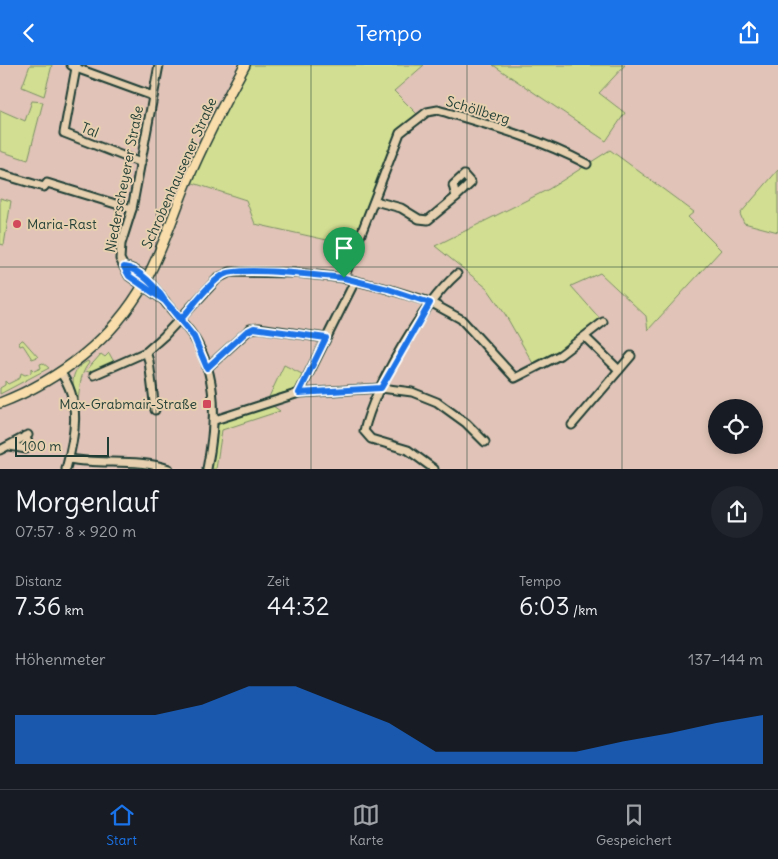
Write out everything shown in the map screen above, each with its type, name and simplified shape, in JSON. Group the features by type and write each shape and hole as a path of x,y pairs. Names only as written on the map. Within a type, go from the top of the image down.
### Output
{"main road":[{"name":"Schrobenhausener Straße","path":"0,403 60,372 84,355 105,336 144,283 188,181 245,65"}],"street":[{"name":"Niederscheyerer Straße","path":"144,283 129,276 120,259 120,251 132,209 159,65"},
{"path":"75,66 153,96"},
{"name":"Tal","path":"75,66 64,133 141,163"},
{"name":"Schöllberg","path":"344,278 376,201 400,133 433,109 544,143 587,164"},
{"path":"0,174 44,187 47,183 132,209"},
{"path":"376,201 401,208 424,221 428,220 456,197"},
{"path":"94,375 146,352 181,319 218,279 230,272 298,273 344,278 430,303 461,319 515,379 560,355 603,322"},
{"path":"434,469 408,451 371,439 364,433 381,388 430,303 456,274"},
{"path":"299,393 355,281"},
{"path":"144,283 165,301 181,319 198,346 207,368 215,420 207,469"},
{"path":"207,368 246,332 254,328 326,338"},
{"path":"585,337 619,370"},
{"path":"146,352 149,361 154,410"},
{"path":"572,425 631,356"},
{"path":"60,372 69,387 75,407 69,459 66,469"},
{"path":"215,420 299,393 381,388 412,392 437,401 466,423 485,442"},
{"path":"0,450 27,436 26,449 10,446"},
{"path":"69,459 100,463 147,463 169,469"}],"green space":[{"path":"30,65 52,65 44,96 22,87"},
{"path":"245,65 424,65 394,91 417,114 398,129 355,242 336,242 255,224 246,200 187,181"},
{"path":"493,65 625,65 599,93 625,113 606,141"},
{"path":"32,101 43,102 28,160 0,151 0,110 25,121"},
{"path":"610,150 694,212 688,217 721,250 648,330 646,316 600,273 571,286 602,321 585,335 535,367 505,314 487,288 435,246 549,189"},
{"path":"778,170 778,232 744,223 740,214"},
{"path":"0,198 11,201 4,245 0,244"},
{"path":"22,340 38,357 32,359 23,345 20,346 19,343"},
{"path":"109,353 114,362 92,373 86,371 101,354 105,357"},
{"path":"88,361 89,363 81,379 77,408 73,387 74,375 81,365"},
{"path":"43,363 49,368 0,394 0,388 5,385 5,381 8,384 20,378 21,373 25,375 31,373 31,368 34,371 41,368 40,364"},
{"path":"284,365 304,375 297,389 269,397"},
{"path":"273,406 280,411 222,430 216,469 210,469 216,423 235,415"}],"place":[{"name":"Maria-Rast","path":"17,224"},
{"name":"Max-Grabmair-Straße","path":"207,404"}],"route":[{"path":"344,278 298,273 230,272 218,279 181,319 165,301 158,299 129,276 124,267 128,267 146,279 162,295 165,301 194,337 207,368 250,329 259,328 326,338 299,393 381,388 400,352 430,303 371,284 344,278"}]}
